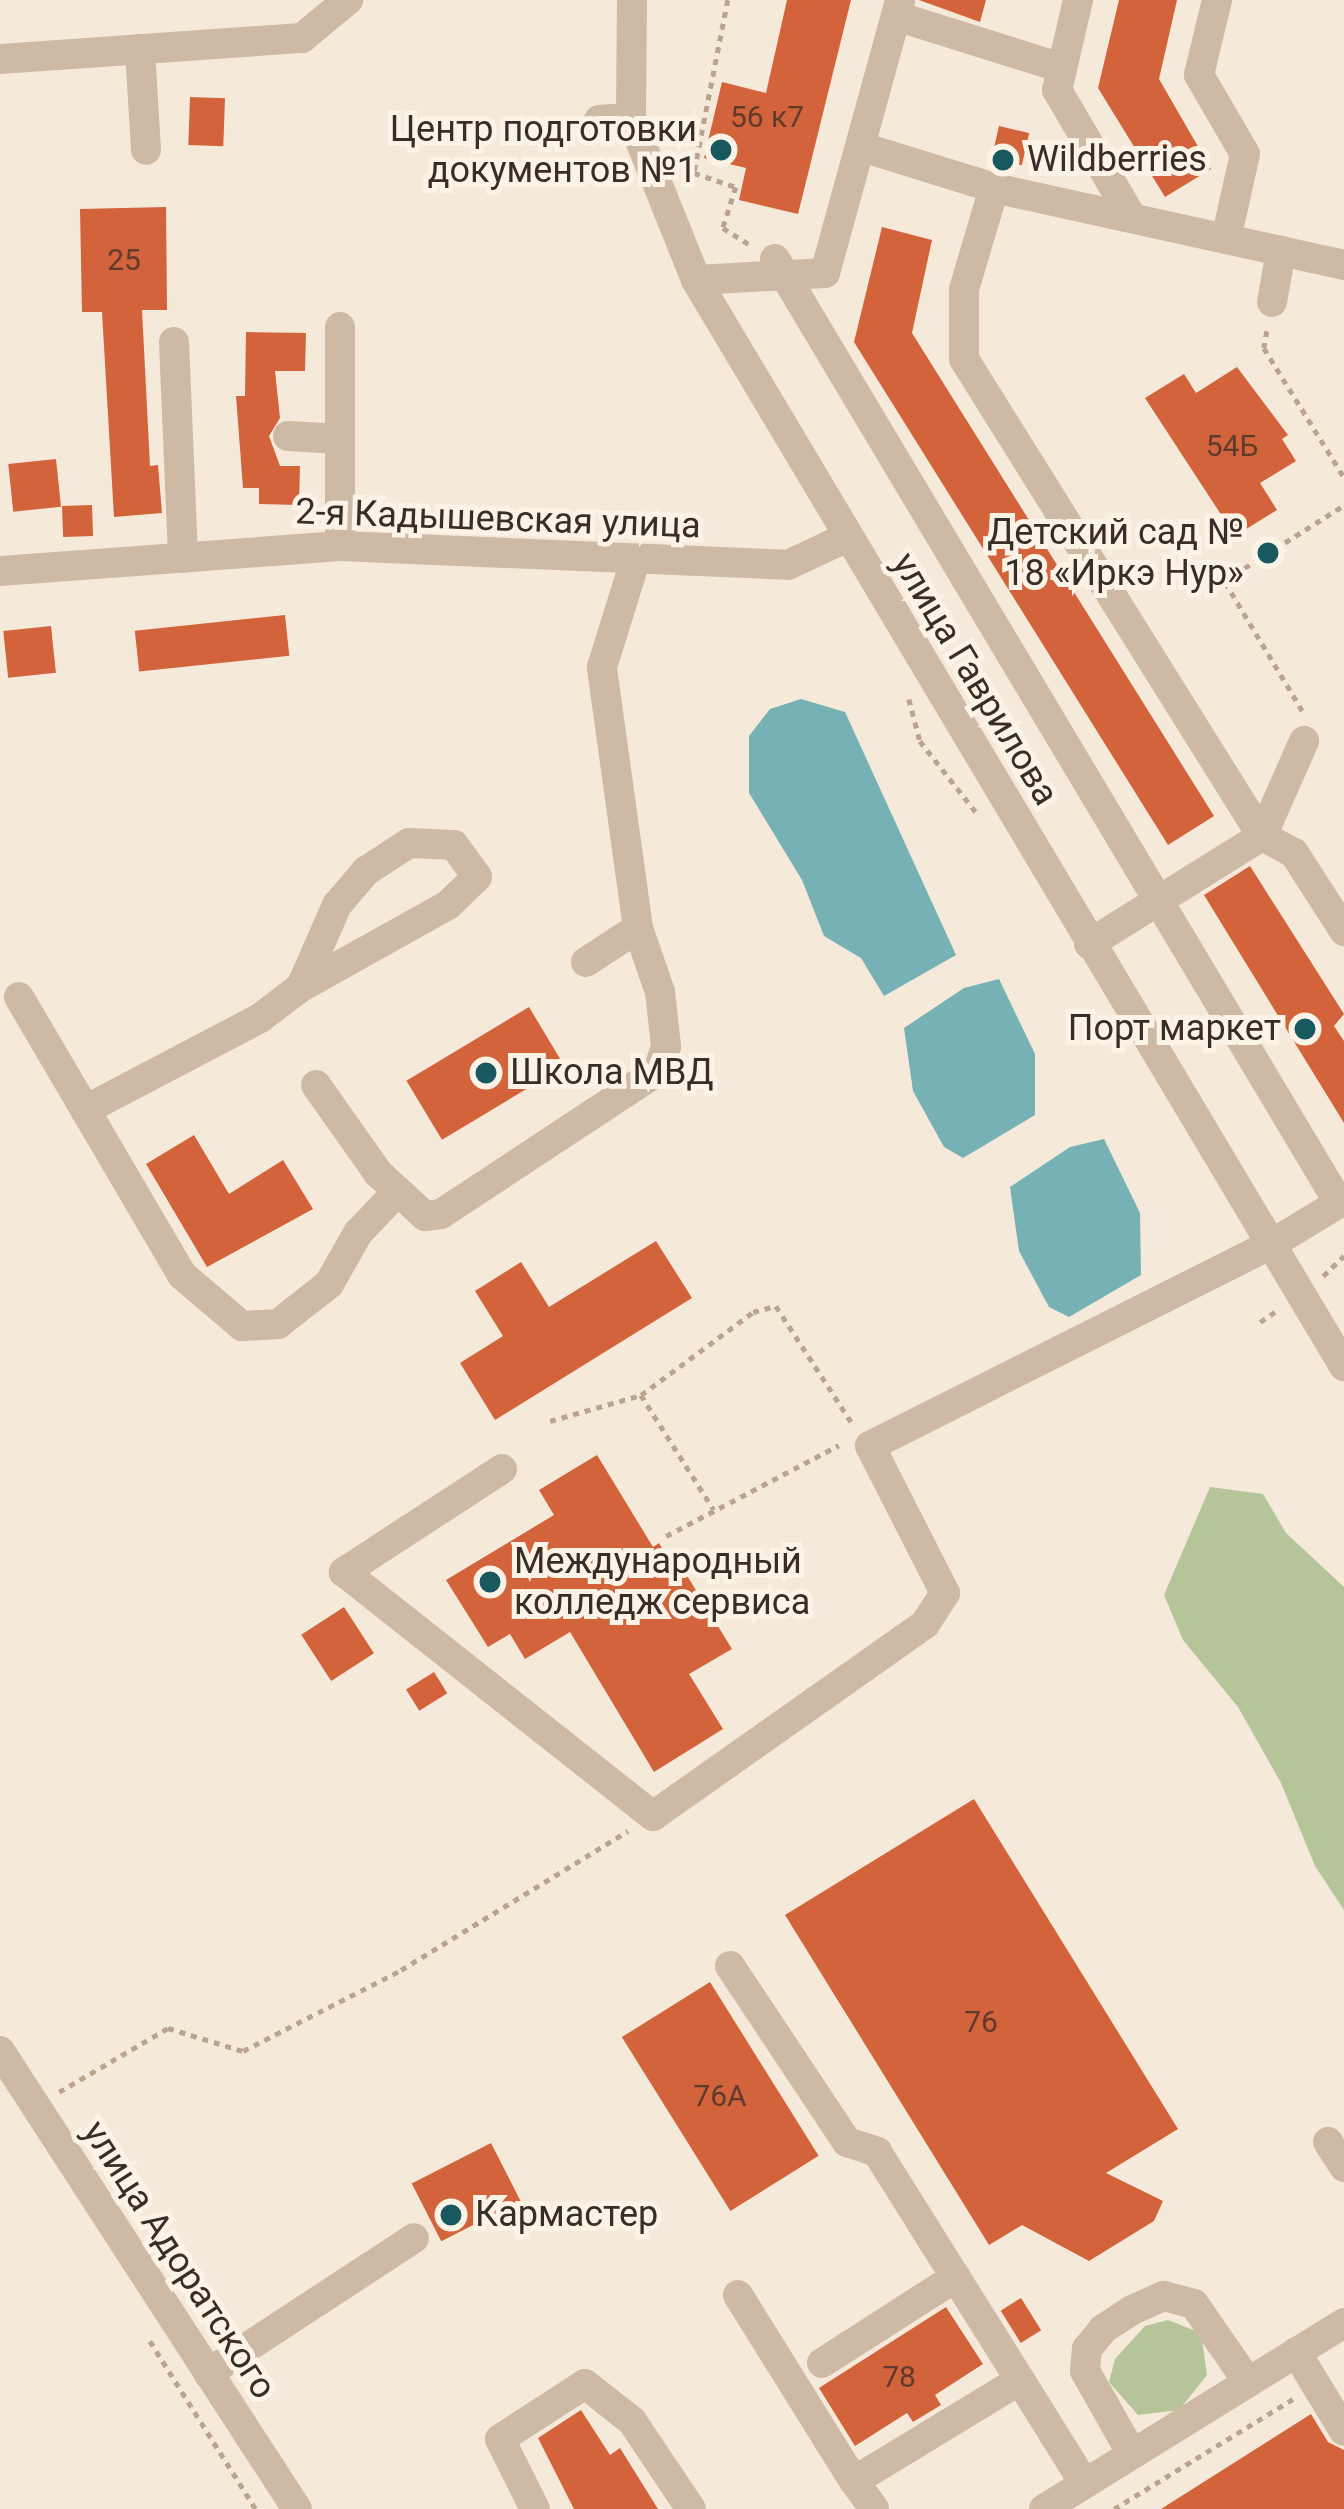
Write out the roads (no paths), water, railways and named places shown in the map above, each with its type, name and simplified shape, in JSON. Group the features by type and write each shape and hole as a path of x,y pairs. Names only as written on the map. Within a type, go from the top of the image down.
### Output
{"street":[{"path":"0,59 302,38 348,0"},
{"name":"улица Гаврилова","path":"632,0 615,119 696,280 844,538 1344,1366"},
{"path":"1078,0 1057,90 1132,218"},
{"path":"1217,0 1199,75 1245,154 1226,239"},
{"path":"696,280 778,268 825,273 865,148 898,8 1062,68"},
{"path":"140,49 146,150"},
{"path":"865,148 994,188 1344,265"},
{"path":"994,188 964,289 964,359 1262,836 1294,853 1344,931"},
{"path":"1272,302 1281,251"},
{"path":"502,1468 344,1572 653,1816 925,1624 945,1593 870,1446 1270,1246 1342,1202 1156,901 778,268"},
{"path":"340,327 340,546"},
{"path":"174,342 183,558"},
{"path":"288,436 340,439"},
{"name":"2-я Кадышевская улица","path":"0,571 340,546 634,564 788,565 844,538"},
{"path":"316,1085 397,1192 425,1216 441,1214 658,1071 665,1046 660,992 638,928 602,667 634,564"},
{"path":"1089,944 1262,836 1304,741"},
{"path":"85,1110 260,1018 301,987 448,905 476,877 454,845 409,843 366,871 337,905 301,987"},
{"path":"586,962 638,928"},
{"path":"19,998 182,1275 242,1326 278,1324 329,1284 358,1233 397,1192"},
{"path":"730,1966 847,2142 877,2152 1084,2483"},
{"name":"улица Адоратского","path":"0,2051 297,2509"},
{"path":"208,2373 414,2238"},
{"path":"822,2362 956,2277"},
{"path":"738,2296 874,2509"},
{"path":"1132,2454 1085,2371 1095,2338 1132,2310 1164,2296 1194,2304 1248,2382"},
{"path":"1044,2509 1344,2323"},
{"path":"1296,2352 1344,2431"},
{"path":"854,2481 1020,2380"},
{"path":"535,2509 500,2439 585,2384 632,2421 691,2509"}],"water":[{"path":"801,699 845,712 956,955 884,996 861,958 824,936 802,880 749,793 749,736 770,709"},
{"path":"999,979 1035,1054 1035,1115 963,1158 944,1147 913,1091 904,1028 964,988"},
{"path":"1104,1139 1140,1213 1141,1275 1069,1317 1049,1307 1019,1251 1010,1187 1070,1147"}],"place":[{"name":"Центр подготовки документов №1","path":"721,150"},
{"name":"Wildberries","path":"1003,160"},
{"name":"Детский сад № 18 «Иркэ Нур»","path":"1268,553"},
{"name":"Порт маркет","path":"1305,1029"},
{"name":"Школа МВД","path":"486,1073"},
{"name":"Международный колледж сервиса","path":"490,1582"},
{"name":"Кармастер","path":"451,2215"}]}
